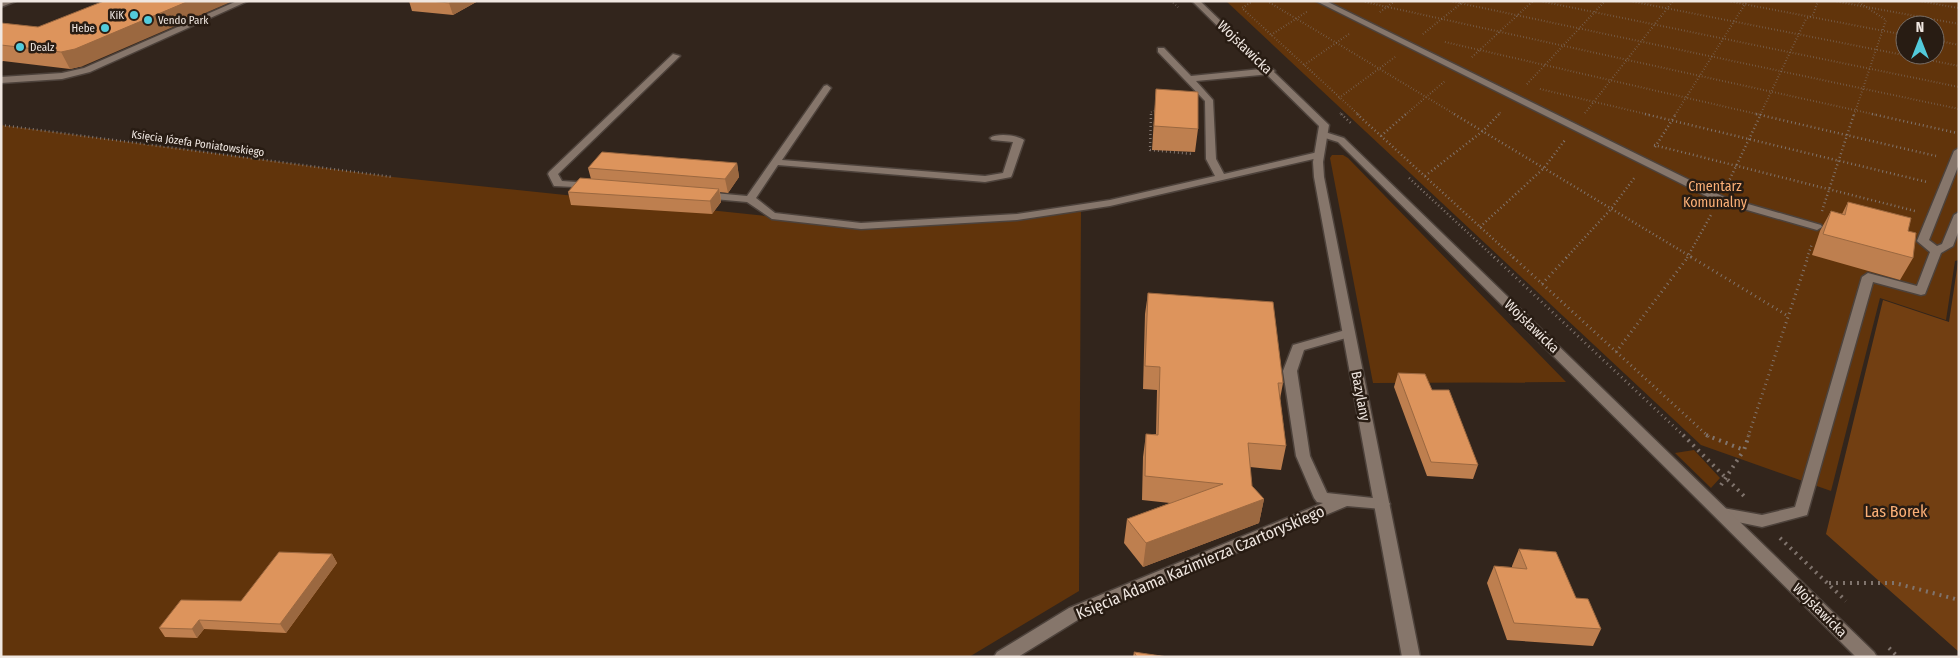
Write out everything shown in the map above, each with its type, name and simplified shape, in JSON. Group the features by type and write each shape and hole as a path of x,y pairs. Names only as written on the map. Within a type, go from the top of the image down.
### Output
{"street":[{"path":"1,5 12,1"},
{"path":"1,80 62,76 87,70 244,1"},
{"name":"Wojsławicka","path":"1196,1 1324,125 1325,136 1341,140 1868,657"},
{"path":"1321,2 1720,199 1817,227"},
{"path":"1161,50 1209,100 1211,159 1221,177"},
{"path":"606,188 558,184 553,174 676,56"},
{"path":"1189,79 1271,72"},
{"path":"750,199 827,88"},
{"name":"Bazylany","path":"1325,136 1318,155 1318,177 1411,657"},
{"path":"776,162 985,179 1007,175 1019,140 995,138"},
{"path":"693,194 750,199 772,216 861,226 1017,216 1076,210 1318,155"},
{"path":"1936,251 1923,241 1957,156"},
{"path":"1723,514 1762,521 1802,511 1868,277 1921,291 1936,251 1947,246 1959,215"},
{"path":"1349,333 1298,348 1290,370 1302,456 1322,498 1382,504"},
{"name":"Księcia Adama Kazimierza Czartoryskiego","path":"1004,657 1075,613 1346,500"}],"path":[{"path":"1253,1 1242,8 1707,436 1744,450"},
{"path":"1267,1 1788,316"},
{"path":"1360,1 1959,134"},
{"path":"1450,1 1959,109"},
{"path":"1540,1 1959,87"},
{"path":"1630,1 1959,66"},
{"path":"1728,1 1895,33"},
{"path":"1834,1 1959,24"},
{"path":"1711,502 1744,450 1886,20 1857,1"},
{"path":"1919,1 1959,8"},
{"path":"1271,35 1321,2"},
{"path":"1420,36 1429,38"},
{"path":"1437,40 1848,135 1957,156"},
{"path":"1945,42 1959,45"},
{"path":"1526,85 1944,186"},
{"path":"1334,108 1356,128"},
{"name":"Księcia Józefa Poniatowskiego","path":"1,125 393,177"},
{"path":"1647,143 1933,215"},
{"path":"1407,176 1655,408 1743,495 1762,521 1829,583 1849,605"},
{"path":"1823,209 1832,212"},
{"path":"1799,589 1829,583 1895,583 1959,600"},
{"path":"1888,646 1898,657"}],"green space":[{"name":"Cmentarz Komunalny","path":"1226,1 1959,1 1959,260 1955,261 1946,320 1880,298 1831,491 1701,445"},
{"path":"1,125 393,177 861,226 1081,210 1079,591 969,657 1,657"},
{"path":"1332,155 1343,155 1348,158 1566,382 1373,383 1330,158"},
{"name":"Las Borek","path":"1958,262 1959,652 1826,534 1883,300 1949,322"},
{"path":"1694,450 1720,478 1711,488 1675,453"}],"building":[{"path":"104,1 189,1 75,49 61,52 1,45 1,23 38,27"},
{"path":"431,1 453,1 449,3"},
{"path":"1156,89 1198,92 1198,129 1154,126"},
{"path":"602,152 737,163 725,179 588,168"},
{"path":"580,178 719,189 710,201 568,192"},
{"path":"1848,202 1911,218 1908,231 1916,233 1913,258 1823,234 1831,211 1845,215"},
{"path":"1148,293 1273,302 1283,383 1278,383 1286,446 1248,443 1252,486 1264,499 1146,543 1127,519 1223,484 1145,476 1146,434 1158,435 1160,367 1145,366"},
{"path":"1398,373 1425,374 1432,390 1449,390 1478,465 1431,462"},
{"path":"1519,549 1556,552 1576,598 1588,599 1601,629 1514,623 1494,566 1527,569"},
{"path":"279,552 332,554 280,624 199,620 192,629 159,628 181,600 241,601"},
{"path":"1134,652 1168,657 1137,657"}],"place":[{"name":"KiK","path":"134,15"},
{"name":"Vendo Park","path":"148,20"},
{"name":"Hebe","path":"105,28"},
{"name":"Dealz","path":"20,47"}]}
